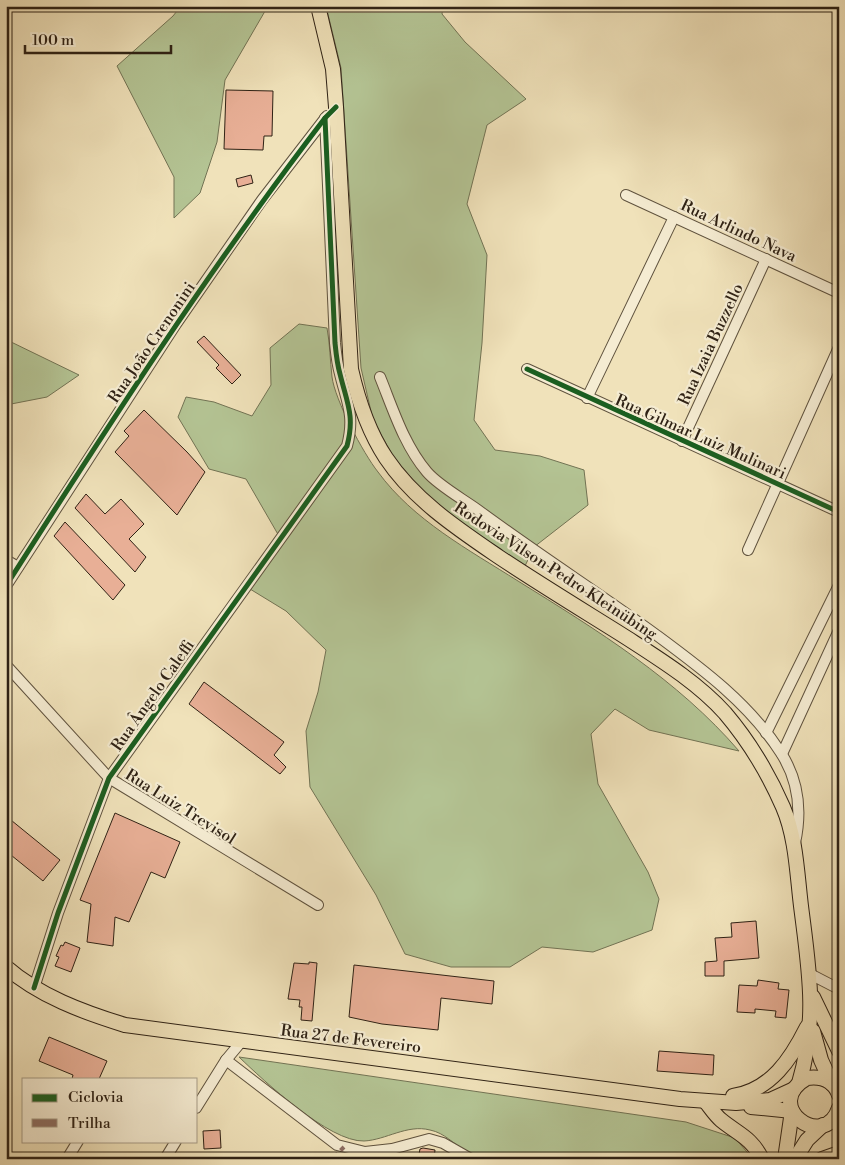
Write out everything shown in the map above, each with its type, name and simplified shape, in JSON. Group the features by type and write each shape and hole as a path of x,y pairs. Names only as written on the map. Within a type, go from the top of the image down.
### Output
{"main road":[{"name":"Rodovia Vilson Pedro Kleinübing","path":"318,6 333,69 351,369 364,416 386,458 406,484 438,513 521,571 656,657 694,685 725,713 754,754 784,808 794,846 812,995 808,1048 797,1086 791,1096 792,1112 785,1159"},
{"name":"Rua 27 de Fevereiro","path":"6,967 34,988 91,1015 125,1025 241,1042 792,1112"},
{"path":"812,995 839,1051"},
{"name":"Rodovia Vilson Pedro Kleinübing","path":"810,1021 821,1060 836,1089"},
{"path":"705,1101 748,1094 775,1077 799,1044 810,1021"},
{"name":"Rua 27 de Fevereiro","path":"705,1101 736,1103 770,1100 816,1077 836,1089"},
{"path":"705,1101 721,1119 741,1132 755,1145 762,1159"},
{"path":"792,1112 802,1123 808,1126 833,1119"},
{"path":"795,1159 807,1140 833,1119"},
{"path":"822,1159 839,1153"}],"street":[{"name":"Rua João Crenonini","path":"6,586 176,324 262,200 325,118 336,107"},
{"name":"Rua Ângelo Caleffi","path":"34,988 58,913 108,778 347,446 352,428 350,406 340,374 335,343 325,118"},
{"name":"Rua Arlindo Nava","path":"626,195 839,292"},
{"path":"588,398 674,217"},
{"name":"Rua Izaia Buzzello","path":"682,441 766,259"},
{"path":"748,550 839,347"},
{"name":"Rua Gilmar Luiz Mulinari","path":"527,369 839,512"},
{"path":"380,377 403,435 427,472 518,540 633,618 709,674 766,733 782,754 794,782 799,804 800,821 794,846"},
{"path":"6,560 18,567"},
{"path":"766,733 839,585"},
{"path":"782,754 839,629 823,620"},
{"name":"Rua Luiz Trevisol","path":"6,665 108,778 318,905"},
{"path":"810,974 839,989"},
{"path":"198,1105 226,1060 241,1042"},
{"path":"226,1060 337,1145 365,1152 392,1150 429,1139 442,1143 471,1159"},
{"path":"67,1159 77,1142"},
{"path":"165,1159 175,1142"}],"green space":[{"path":"181,6 268,6 225,80 217,142 200,193 174,218 174,177 117,66 173,16"},
{"path":"326,6 443,6 442,14 465,42 526,99 487,125 467,204 487,255 482,343 474,420 495,450 540,456 584,470 588,505 534,547 525,566 444,511 421,489 394,458 373,420 361,368 341,68"},
{"path":"299,324 327,328 332,377 338,399 358,440 372,463 392,489 408,505 461,546 577,618 635,658 690,701 739,751 649,730 615,709 591,734 598,784 648,872 659,899 652,930 593,952 542,947 510,967 451,967 405,954 376,895 310,787 306,731 318,692 326,650 286,611 250,589 283,543 246,479 209,469 178,417 186,397 214,402 252,416 271,385 270,348"},
{"path":"6,332 7,340 79,375 47,397 6,405"},
{"path":"239,1057 686,1122 735,1138 753,1159 556,1159 551,1154 496,1159 486,1158 466,1151 440,1134 421,1129 413,1129 372,1140 350,1139 333,1132 298,1108"}],"building":[{"path":"226,90 273,91 272,136 264,136 263,150 224,149"},
{"path":"251,175 253,183 238,187 236,179"},
{"path":"204,336 241,375 232,384 216,368 219,365 197,342"},
{"path":"144,410 205,472 177,515 115,452 129,436 124,431"},
{"path":"86,494 105,514 121,499 144,524 129,539 146,557 135,572 75,508"},
{"path":"65,522 125,585 113,600 54,536"},
{"path":"204,682 284,742 274,755 286,767 280,774 189,704"},
{"path":"115,813 180,842 165,878 151,872 129,922 115,917 113,946 87,942 91,904 80,900"},
{"path":"6,816 60,860 43,881 6,851"},
{"path":"756,921 759,958 724,961 724,976 705,976 705,962 717,961 715,938 732,937 731,923"},
{"path":"65,942 80,948 71,972 55,966 59,957 56,956 61,945 63,946"},
{"path":"309,962 317,963 312,1021 301,1020 302,1007 299,1007 300,1000 288,999 294,963 309,964"},
{"path":"354,965 494,981 492,1004 441,998 438,1030 382,1024 349,1017"},
{"path":"758,980 779,983 778,989 789,990 786,1018 775,1017 776,1011 755,1009 755,1013 737,1012 739,985 757,986"},
{"path":"49,1037 107,1061 99,1078 72,1078 73,1075 39,1061"},
{"path":"659,1051 714,1055 713,1075 657,1071"},
{"path":"220,1130 221,1148 204,1149 203,1131"},
{"path":"420,1149 435,1150 434,1159 418,1159"}],"marked path":[{"path":"332,1159 344,1147"}],"cycle path":[{"path":"6,586 82,467 200,290 282,175 325,118 336,107"},
{"path":"34,988 58,913 109,778 347,446 350,418 338,366 335,343 325,118"},
{"path":"527,369 839,512"}]}
